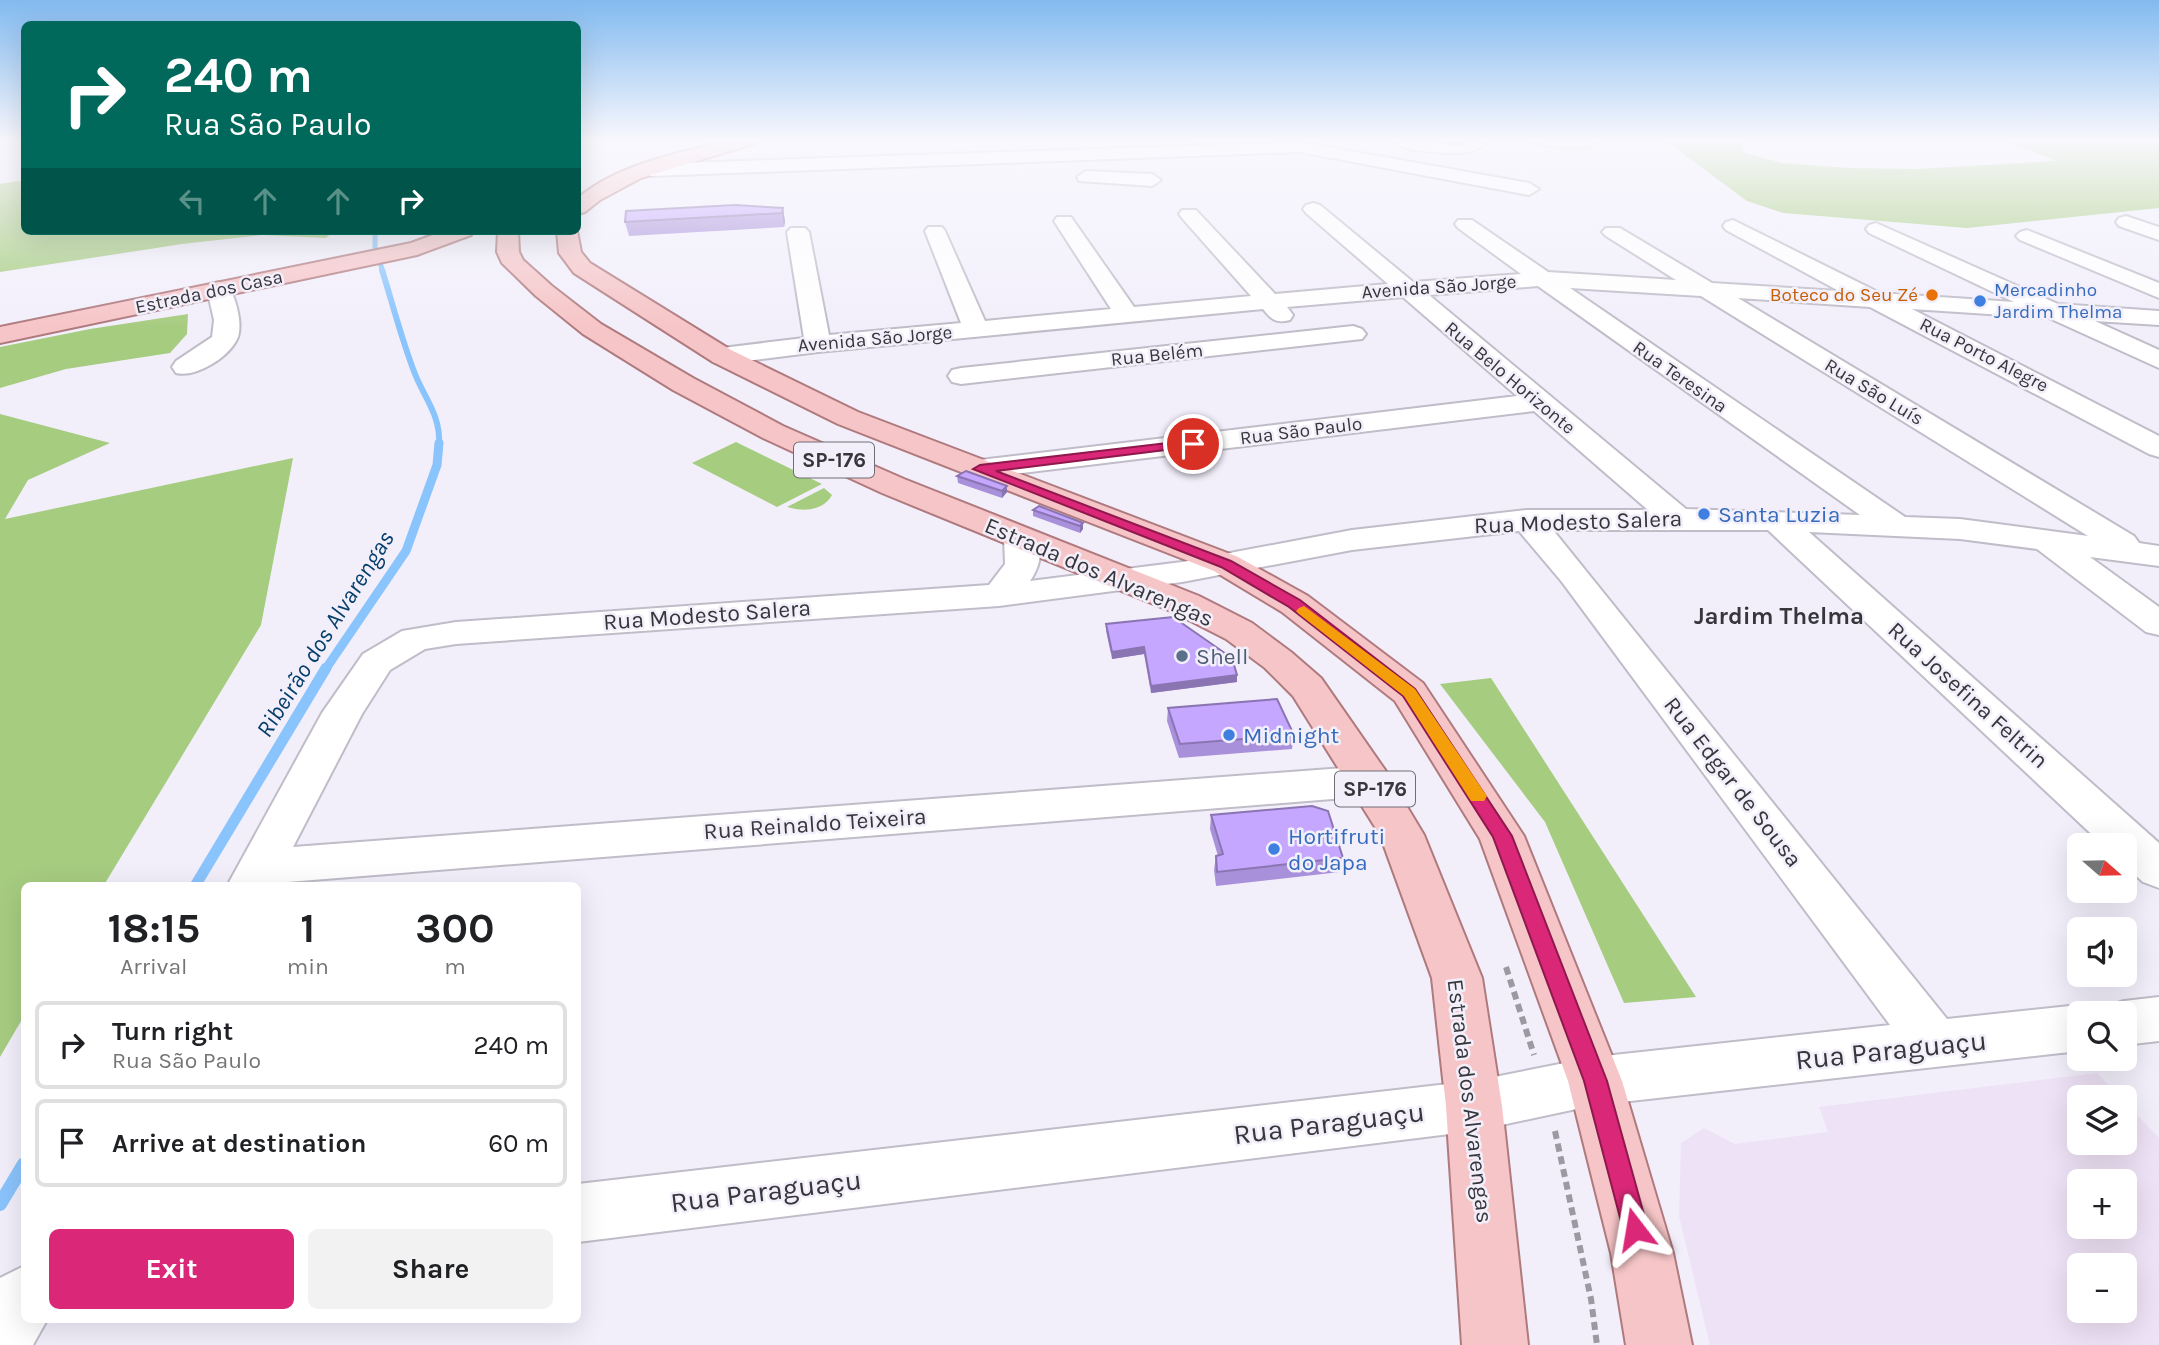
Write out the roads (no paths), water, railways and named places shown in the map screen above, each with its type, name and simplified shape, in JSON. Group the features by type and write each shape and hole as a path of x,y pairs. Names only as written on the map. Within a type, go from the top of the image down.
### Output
{"main road":[{"path":"487,244 553,240"},
{"name":"SP-176","path":"553,240 570,253 582,268 722,356 848,418 1226,564 1294,604 1409,692 1502,836 1571,1086 1642,1253 1659,1345"},
{"path":"487,244 571,312 604,363 626,369 722,356"},
{"name":"Estrada dos Casa","path":"0,335 407,250 487,244"},
{"name":"Estrada dos Alvarengas","path":"655,366 723,407 773,432 1021,539 1186,604 1238,631 1278,660 1307,687 1370,781 1402,835 1457,978 1474,1106 1495,1345"}],"street":[{"name":"Rua Belo Horizonte","path":"1312,209 1677,518"},
{"path":"1189,214 1303,340"},
{"path":"1063,221 1127,315"},
{"path":"2126,222 2159,234"},
{"name":"Rua Teresina","path":"1465,224 1713,400 1898,526"},
{"name":"Rua Porto Alegre","path":"1733,226 2159,448"},
{"path":"1876,229 2159,360"},
{"path":"935,231 976,329"},
{"path":"798,232 818,344"},
{"name":"Rua São Luís","path":"1613,232 2147,553"},
{"path":"2027,236 2159,291"},
{"name":"Avenida São Jorge","path":"722,356 976,329 1405,289 1544,279 2159,318"},
{"path":"186,367 221,346 229,331 219,289"},
{"name":"Rua Belém","path":"961,376 1353,334"},
{"name":"Rua São Paulo","path":"980,469 1539,402"},
{"name":"Rua Modesto Salera","path":"255,876 336,723 376,662 415,639 456,632 999,595 1226,564 1352,540 1527,520 1677,518 1961,529 2147,553"},
{"name":"Rua Edgar de Sousa","path":"1527,520 1574,575 1936,1045"},
{"name":"Rua Josefina Feltrin","path":"1777,521 2159,870"},
{"path":"999,595 1023,564 1025,556 1021,539"},
{"path":"2045,539 2159,624"},
{"name":"Rua Reinaldo Teixeira","path":"255,876 1370,781"},
{"path":"2137,1021 2159,1018"},
{"name":"Rua Paraguaçu","path":"581,1213 1474,1106 1571,1086 2067,1029"},
{"path":"0,1341 21,1303"}],"waterway":[{"name":"Ribeirão dos Alvarengas","path":"375,235 375,247 383,272"},
{"name":"Ribeirão dos Alvarengas","path":"382,270 410,361 438,425 439,443"},
{"name":"Ribeirão dos Alvarengas","path":"325,670 406,551 437,465 439,443"},
{"name":"Ribeirão dos Alvarengas","path":"197,882 326,668"},
{"name":"Ribeirão dos Alvarengas","path":"0,1204 21,1169"}],"place":[{"name":"Boteco do Seu Zé","path":"1932,295"},
{"name":"Mercadinho Jardim Thelma","path":"1980,301"},
{"name":"Santa Luzia","path":"1704,514"},
{"name":"Shell","path":"1182,656"},
{"name":"Midnight","path":"1229,735"},
{"name":"Hortifruti do Japa","path":"1274,849"}],"district":[{"name":"Jardim Thelma","path":"1779,616"}]}
